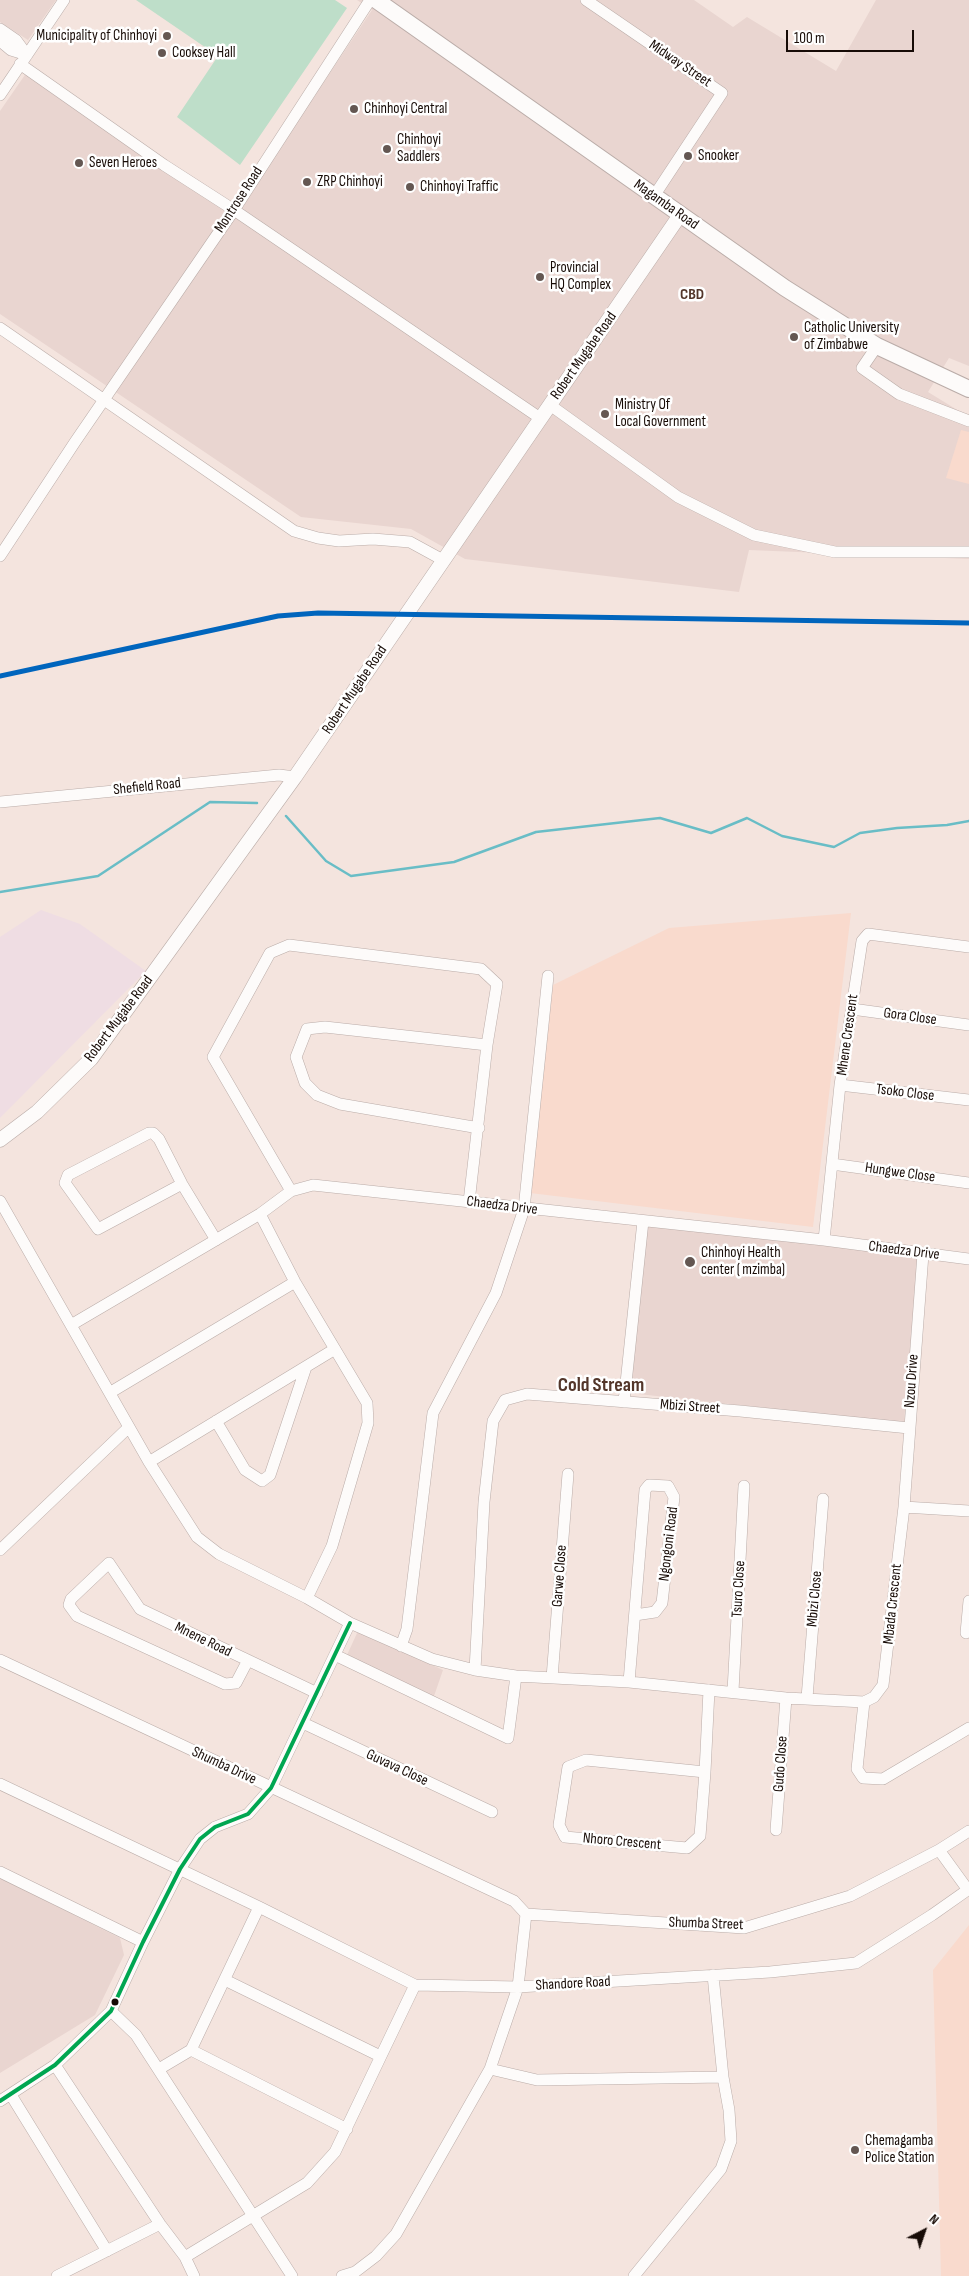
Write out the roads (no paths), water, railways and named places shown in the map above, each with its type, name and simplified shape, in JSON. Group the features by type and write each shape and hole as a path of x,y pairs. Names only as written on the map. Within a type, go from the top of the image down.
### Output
{"highway":[{"name":"Magamba Road","path":"386,3 784,288 878,346 969,389"}],"main road":[{"name":"Robert Mugabe Road","path":"0,1140 37,1112 91,1059 295,778 680,215"}],"street":[{"path":"0,95 64,0"},
{"name":"Montrose Road","path":"0,556 234,210 370,0"},
{"name":"Midway Street","path":"586,0 722,93 654,196"},
{"path":"0,29 16,40 24,59"},
{"path":"0,41 164,165 234,210 540,418"},
{"path":"0,328 294,531 339,541 373,539 410,542 443,560"},
{"path":"878,346 862,368 899,394 969,421"},
{"path":"550,405 678,498 754,535 835,552 969,552"},
{"name":"Shefield Road","path":"0,802 279,775 295,778"},
{"name":"Mhene Crescent","path":"824,1240 840,1085 862,942 868,934 969,947"},
{"path":"291,1192 214,1057 270,953 290,945 482,970 497,984 487,1045 469,1202"},
{"path":"401,1646 407,1629 433,1413 496,1294 524,1209 548,976"},
{"name":"Gora Close","path":"852,1009 969,1026"},
{"path":"478,1128 340,1104 317,1095 305,1083 296,1057 308,1029 325,1028 487,1045"},
{"name":"Tsoko Close","path":"840,1085 969,1100"},
{"path":"182,1184 98,1229 65,1183 68,1175 149,1133 154,1133 216,1240"},
{"name":"Hungwe Close","path":"832,1164 969,1183"},
{"name":"Chaedza Drive","path":"71,1325 260,1214 291,1192 314,1185 824,1240 969,1259"},
{"path":"0,1201 111,1392 149,1462 197,1537 219,1554 307,1598 350,1624 432,1659 476,1670 516,1676 629,1682 733,1691 786,1698 869,1699 857,1769 863,1778 883,1779 969,1728"},
{"path":"260,1214 296,1282 367,1403 368,1423 332,1546 307,1598"},
{"path":"624,1402 643,1221"},
{"name":"Nzou Drive","path":"904,1507 923,1254"},
{"path":"111,1392 296,1282"},
{"path":"149,1462 335,1349"},
{"path":"216,1421 245,1470 262,1481 270,1475 306,1367"},
{"name":"Mbizi Street","path":"476,1670 484,1502 493,1420 505,1400 527,1394 740,1410 909,1428"},
{"path":"0,1550 129,1426"},
{"name":"Garwe Close","path":"552,1678 568,1474"},
{"name":"Ngongoni Road","path":"629,1682 645,1490 649,1485 668,1486 674,1497 662,1603 655,1612 635,1615"},
{"name":"Tsuro Close","path":"733,1691 744,1486"},
{"name":"Mbizi Close","path":"806,1698 824,1499"},
{"path":"904,1507 969,1511"},
{"name":"Mbada Crescent","path":"869,1699 884,1685 904,1507"},
{"name":"Mnene Road","path":"247,1662 236,1683 225,1684 77,1616 69,1605 71,1599 109,1563 140,1609 247,1662 317,1693"},
{"path":"966,1633 969,1600"},
{"path":"0,2101 55,2065 111,2011 143,1942 180,1870 200,1839 215,1827 248,1814 271,1788 350,1624"},
{"path":"335,1655 508,1738 516,1676"},
{"name":"Shumba Drive","path":"0,1660 514,1901 526,1914"},
{"name":"Nhoro Crescent","path":"705,1772 586,1760 568,1767 560,1825 565,1838 687,1848 700,1836 705,1772 709,1690"},
{"name":"Gudo Close","path":"776,1830 786,1698"},
{"name":"Guvava Close","path":"303,1723 492,1812"},
{"name":"Shandore Road","path":"0,1784 259,1907 415,1985 518,1987 713,1976 856,1963 932,1915 968,1889"},
{"name":"Shumba Street","path":"526,1914 744,1928 850,1896 939,1850 969,1831"},
{"path":"939,1850 968,1889"},
{"path":"0,1872 143,1942"},
{"path":"159,2069 191,2050 259,1907"},
{"path":"342,2276 355,2272 376,2256 396,2234 490,2069 518,1987 526,1914"},
{"path":"634,2276 721,2169 731,2141 713,1976"},
{"path":"225,1980 380,2056"},
{"path":"185,2256 307,2183 335,2152 415,1985"},
{"path":"111,2011 136,2035 292,2276"},
{"path":"191,2050 347,2129"},
{"path":"55,2065 160,2224 185,2256 194,2276"},
{"path":"490,2069 537,2080 723,2077"},
{"path":"11,2095 107,2251"},
{"path":"57,2276 160,2224"}],"waterway":[{"path":"0,892 98,876 210,802 257,803"},
{"path":"286,816 326,861 351,876 454,862 536,832 660,818 711,833 747,818 782,836 834,847 860,833 897,828 947,825 969,821"}],"place":[{"name":"Municipality of Chinhoyi","path":"167,36"},
{"name":"Cooksey Hall","path":"162,53"},
{"name":"Chinhoyi Central","path":"354,109"},
{"name":"Chinhoyi Saddlers","path":"387,149"},
{"name":"Snooker","path":"688,156"},
{"name":"Seven Heroes","path":"79,163"},
{"name":"ZRP Chinhoyi","path":"307,182"},
{"name":"Chinhoyi Traffic","path":"410,187"},
{"name":"Provincial HQ Complex","path":"540,277"},
{"name":"Catholic University of Zimbabwe","path":"794,337"},
{"name":"Ministry Of Local Government","path":"605,414"},
{"name":"Chinhoyi Health center ( mzimba)","path":"690,1262"},
{"name":"Chemagamba Police Station","path":"855,2150"}],"district":[{"name":"CBD","path":"692,295"},
{"name":"Cold Stream","path":"601,1386"}]}
